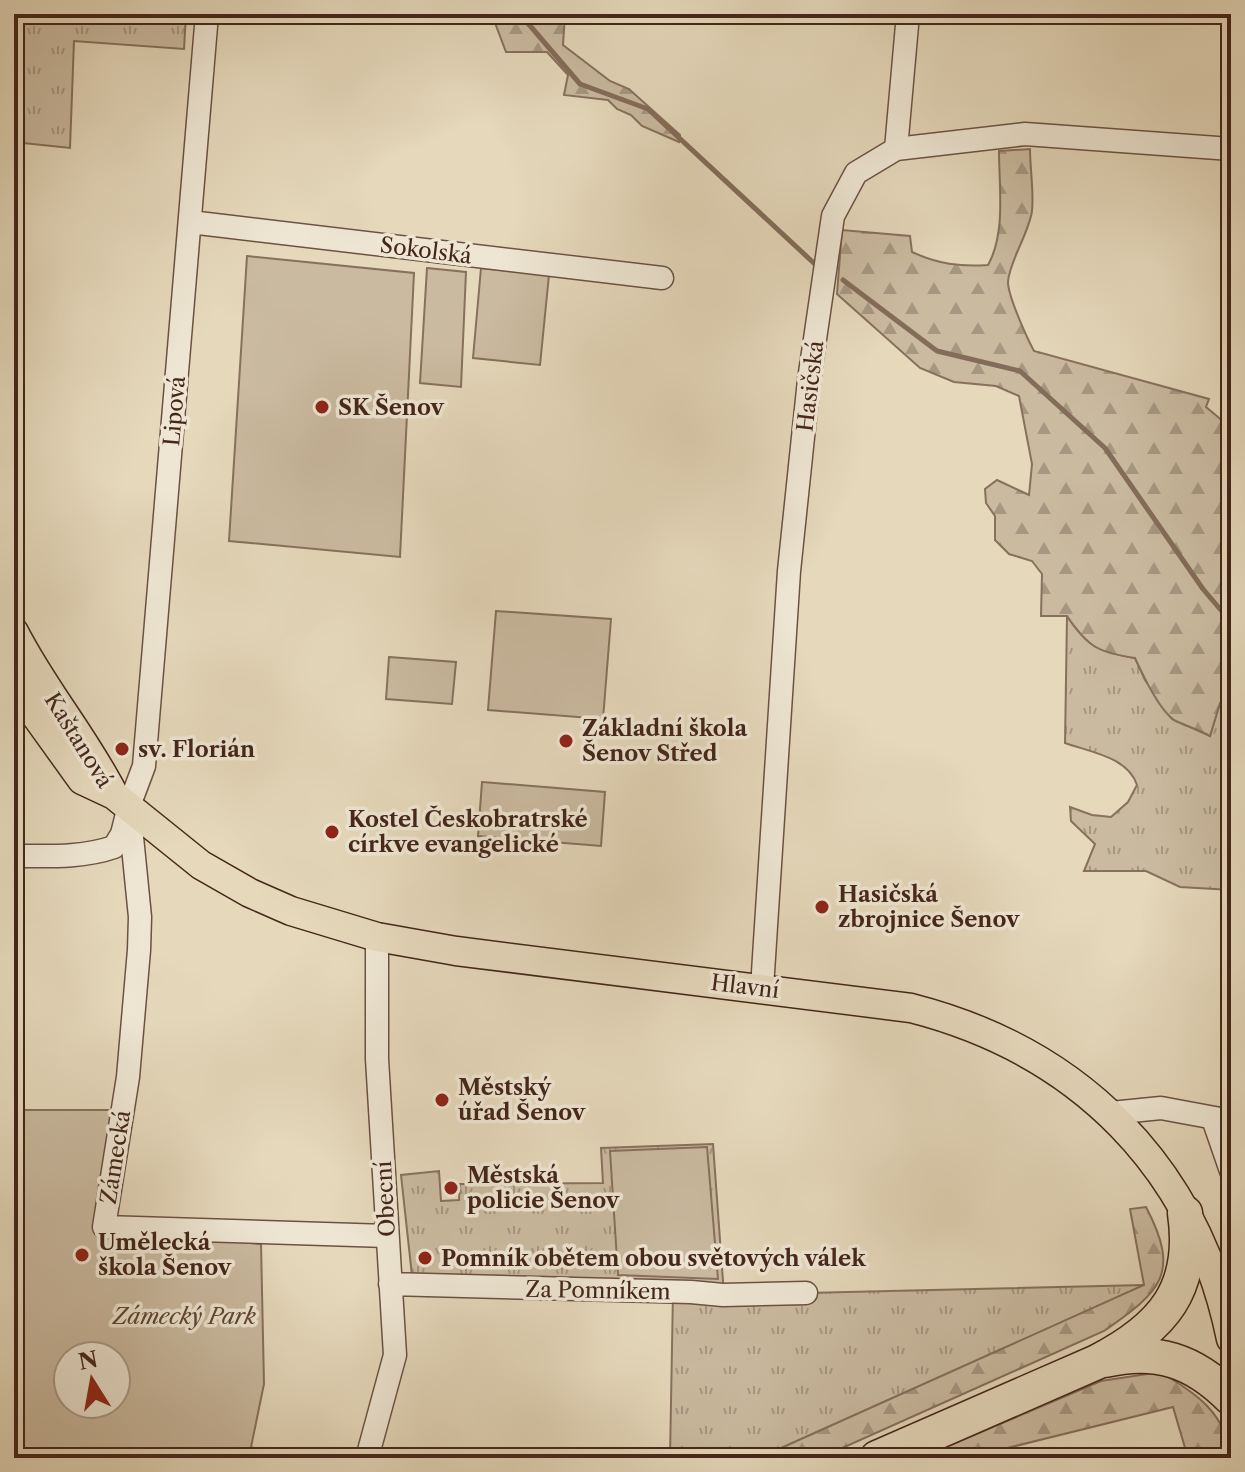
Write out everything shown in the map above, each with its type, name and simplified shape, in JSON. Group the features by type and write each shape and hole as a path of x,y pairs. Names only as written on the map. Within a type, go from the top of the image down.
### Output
{"highway":[{"path":"877,1458 1123,1349 1145,1331 1171,1300 1187,1265 1189,1240 1185,1213"},
{"path":"1097,1362 1140,1355 1183,1362 1202,1372 1231,1398"}],"main road":[{"name":"Kaštanová","path":"14,632 54,702 121,801"},
{"name":"Kaštanová","path":"14,680 82,780 121,801"},
{"name":"Hlavní","path":"121,801 201,865 250,893 301,915 377,937 531,962 911,1008 979,1029 1050,1066 1077,1084 1111,1113 1151,1161 1185,1213 1213,1276 1231,1339"}],"street":[{"name":"Lipová","path":"14,856 76,856 95,854 114,847 122,834 121,801 144,766 207,14"},
{"path":"896,149 908,14"},
{"name":"Hasičská","path":"762,988 789,571 809,380 833,216 856,173 896,149 1025,134 1231,149"},
{"name":"Sokolská","path":"190,222 662,278"},
{"name":"Zámecká","path":"121,801 140,917 139,950 128,1077 104,1227 387,1236"},
{"name":"Obecní","path":"367,1458 395,1355 377,1059 377,937"},
{"path":"1111,1113 1161,1108 1222,1120 1231,1171"},
{"name":"Za Pomníkem","path":"390,1284 723,1295 806,1293"}],"green space":[{"path":"14,14 186,14 184,49 74,41 70,148 14,142"},
{"path":"487,14 565,14 563,45 610,81 629,89 680,135 679,142 642,126 608,100 564,95 568,75 547,52 506,52 495,23"},
{"path":"1030,149 1032,211 1008,282 1014,307 1034,351 1209,399 1206,407 1231,428 1231,695 1220,703 1210,736 1168,715 1135,658 1095,647 1067,616 1041,616 1042,574 1032,561 1009,554 995,540 995,516 986,503 985,489 997,480 1029,495 1032,464 1019,396 996,386 954,382 920,368 837,294 842,230 910,236 912,252 922,256 949,264 988,265 994,252 999,224 999,151"},
{"name":"SK Šenov","path":"247,256 414,273 400,557 229,541"},
{"path":"427,268 466,272 461,387 420,383"},
{"path":"481,268 549,275 540,365 473,358"},
{"path":"496,611 611,619 603,719 488,710"},
{"path":"1067,616 1095,647 1135,658 1145,680 1172,719 1210,736 1220,703 1231,695 1231,890 1180,887 1146,871 1084,871 1095,844 1071,821 1070,807 1092,815 1111,817 1128,802 1137,785 1117,762 1065,743"},
{"path":"389,657 456,662 452,704 386,699"},
{"path":"482,782 605,792 601,846 478,836"},
{"name":"Zámecký Park","path":"14,1110 119,1110 100,1230 261,1244 264,1384 251,1447 289,1458 14,1458"},
{"path":"713,1144 724,1295 1145,1285 759,1458 670,1458 673,1292 413,1285 401,1175 439,1171 441,1201 459,1200 460,1184 603,1183 601,1148"},
{"path":"707,1147 718,1279 618,1275 610,1151"},
{"path":"1146,1207 1162,1249 1160,1279 1140,1304 1104,1331 820,1458 759,1458 1144,1285 1130,1209"},
{"path":"1160,1372 1207,1406 1223,1429 1231,1458 1188,1458 1173,1407 967,1458 920,1458 1101,1381"}],"waterway":[{"path":"500,14 522,18"},
{"path":"520,14 580,84 648,109 817,266"},
{"path":"843,280 937,351 1020,371 1105,448 1203,589 1231,622"}],"place":[{"name":"SK Šenov","path":"322,407"},
{"name":"Základní škola Šenov Střed","path":"566,741"},
{"name":"sv. Florián","path":"122,749"},
{"name":"Kostel Českobratrské církve evangelické","path":"332,832"},
{"name":"Hasičská zbrojnice Šenov","path":"822,907"},
{"name":"Městský úřad Šenov","path":"442,1100"},
{"name":"Městská policie Šenov","path":"451,1188"},
{"name":"Umělecká škola Šenov","path":"82,1255"},
{"name":"Pomník obětem obou světových válek","path":"425,1258"}]}
